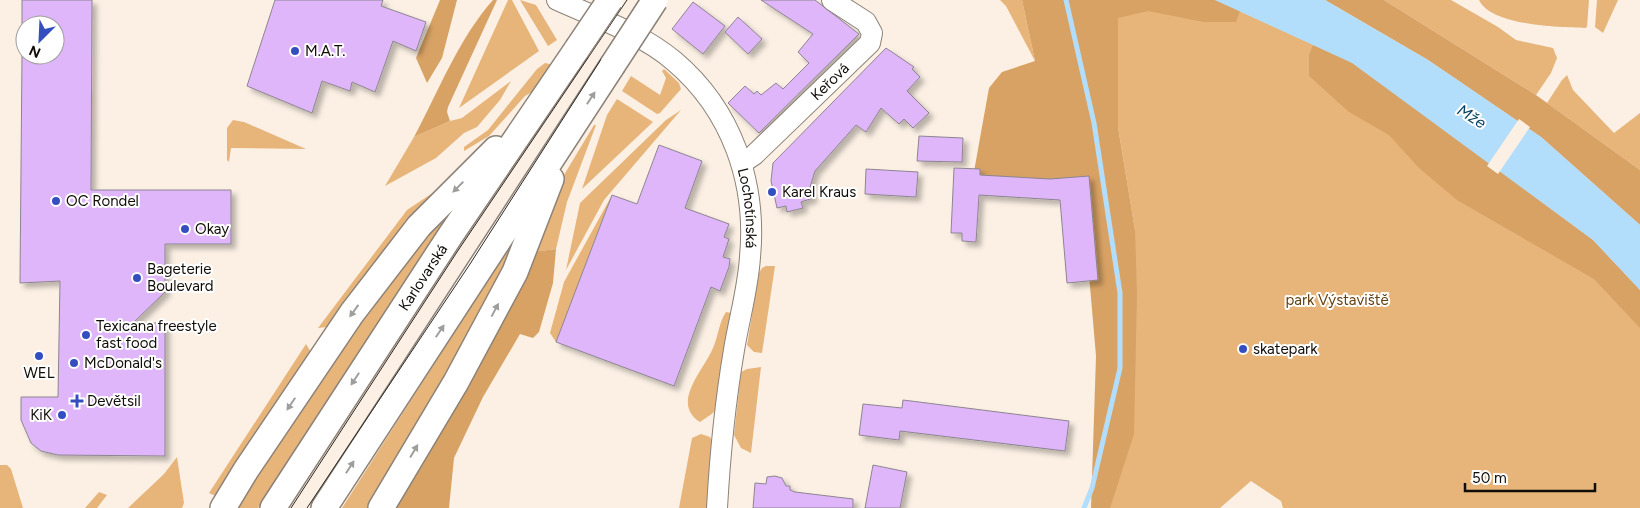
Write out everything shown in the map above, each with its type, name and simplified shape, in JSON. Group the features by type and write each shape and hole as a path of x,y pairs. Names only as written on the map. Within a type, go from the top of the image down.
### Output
{"main road":[{"name":"Karlovarská","path":"273,508 329,420 610,0"},
{"path":"324,508 655,0"},
{"path":"223,508 246,470 352,313 419,226 541,101"},
{"path":"381,508 456,382 515,272 570,130"}],"street":[{"name":"Lochotínská","path":"557,0 635,35 674,61 695,81 715,106 730,133 742,163 751,204 750,259 722,433 717,508"},
{"name":"Keřová","path":"742,163 754,155 870,43 872,33 866,22 832,0"}],"green space":[{"path":"508,0 512,0 539,51 459,108"},
{"path":"520,0 536,5 557,40 548,46"},
{"path":"1000,0 1022,0 1035,61 1006,6"},
{"name":"park Výstaviště","path":"1087,0 1215,0 1352,62 1593,240 1640,290 1640,508 1283,508 1281,501 1251,481 1220,508 1110,508 1135,230 1118,127"},
{"path":"1384,0 1451,0 1498,27 1516,40 1553,48 1557,58 1551,73 1536,95"},
{"path":"1479,0 1589,0 1587,27 1544,26 1511,20 1486,9"},
{"path":"1597,0 1618,0 1603,33 1595,27"},
{"path":"545,63 554,65 537,89 525,96 489,136 464,151 464,147 488,130 537,69"},
{"path":"664,69 679,83 681,89 660,113 657,114 622,91 631,76 660,95 666,78 662,71"},
{"path":"1567,75 1573,90 1614,133 1640,113 1640,170 1547,103"},
{"path":"511,81 500,100 477,127 464,133 436,158 385,186 414,137 450,121 462,118"},
{"path":"617,99 653,122 582,189 607,115"},
{"path":"681,110 604,200 566,270 580,203 666,120"},
{"path":"233,120 244,122 306,149 231,148 229,162 227,160 227,128"},
{"path":"594,125 596,125 567,202 556,249 532,252 555,190"},
{"path":"460,167 462,169 333,322 327,327 318,328 407,210 443,186"},
{"path":"481,170 258,508 230,508 270,447 421,238"},
{"path":"612,195 556,342 550,333 564,282"},
{"path":"515,237 505,273 371,508 342,508"},
{"path":"766,266 775,266 762,353 754,352 747,345 759,273"},
{"path":"726,312 732,313 718,405 713,413 700,422 692,414 688,406 689,396 697,376 713,348"},
{"path":"306,344 312,354 218,497 209,493"},
{"path":"761,367 751,453 741,448 734,435 741,372"},
{"path":"701,434 710,437 715,446 712,508 679,508 692,438"},
{"path":"177,457 184,503 182,508 128,508 164,474"},
{"path":"0,465 7,465 11,469 23,508 0,508"},
{"path":"99,492 107,495 97,508 85,508"}],"shaded area":[{"path":"440,0 457,0 442,58 427,83 416,58"},
{"path":"493,0 497,0 448,107 447,112 450,121 414,137 459,48"},
{"path":"1022,0 1215,0 1240,11 1236,22 1204,22 1148,11 1118,18 1118,127 1135,230 1137,294 1134,434 1110,508 1091,508 1096,356 1081,182 973,177 989,88 1002,72 1035,61"},
{"path":"1325,0 1384,0 1536,95 1640,170 1640,225 1541,137 1428,60"},
{"path":"1313,45 1352,62 1593,240 1640,290 1640,328 1594,279 1457,200 1419,168 1389,135 1349,112 1309,76 1309,55"},
{"path":"556,249 553,283 539,332 533,338 520,334 483,397 454,458 449,508 393,508 532,252"}],"water":[{"name":"Mže","path":"1215,0 1325,0 1428,60 1541,137 1640,225 1640,290 1593,240 1352,63"}],"pier":[{"path":"1519,119 1530,127 1498,174 1487,166"}],"building":[{"path":"22,0 92,0 91,190 231,190 231,244 165,244 165,292 133,323 165,323 165,456 58,455 41,451 31,443 21,420 21,397 58,397 60,281 20,283 22,65 65,65 65,15 22,15"},
{"path":"275,0 383,0 381,6 426,22 416,51 393,41 375,92 352,82 350,91 322,81 312,113 247,86"},
{"path":"761,0 815,0 859,34 759,133 728,103 745,86 754,94 757,91 761,95 776,83 783,89 809,63 798,52 813,34"},
{"path":"693,2 725,26 703,54 672,29"},
{"path":"738,17 762,39 748,54 725,32"},
{"path":"886,48 914,67 912,69 920,77 907,91 929,113 913,128 904,119 899,124 881,108 866,132 856,125 815,171 810,187 813,198 801,202 803,208 787,212 786,206 777,208 771,181 773,163"},
{"path":"919,136 963,138 962,162 917,161"},
{"path":"659,145 702,161 685,208 729,224 724,237 729,239 723,257 730,259 729,267 720,291 711,287 674,386 556,342 612,195 637,204"},
{"path":"954,168 980,169 980,175 1050,179 1089,176 1098,280 1067,283 1060,200 979,195 976,242 962,241 962,233 951,233"},
{"path":"866,169 918,172 916,197 865,194"},
{"path":"903,400 1069,421 1065,451 900,431 899,440 859,435 863,404 902,408"},
{"path":"873,465 907,472 900,508 865,508"},
{"path":"775,476 782,478 786,486 790,486 790,490 795,492 853,499 853,508 753,508 755,483 766,484 767,477"}],"waterway":[{"path":"1066,0 1094,123 1120,293 1120,368 1092,488 1084,508"}],"tram line":[{"path":"291,508 457,252 627,0"},
{"path":"307,508 470,264 639,0"}],"place":[{"name":"M.A.T.","path":"295,51"},
{"name":"Karel Kraus","path":"772,192"},
{"name":"OC Rondel","path":"56,201"},
{"name":"Okay","path":"185,229"},
{"name":"Bageterie Boulevard","path":"137,278"},
{"name":"Texicana freestyle fast food","path":"86,335"},
{"name":"skatepark","path":"1243,349"},
{"name":"WEL","path":"39,356"},
{"name":"McDonald's","path":"74,363"},
{"name":"Devětsil","path":"77,401"},
{"name":"KiK","path":"62,415"}]}
